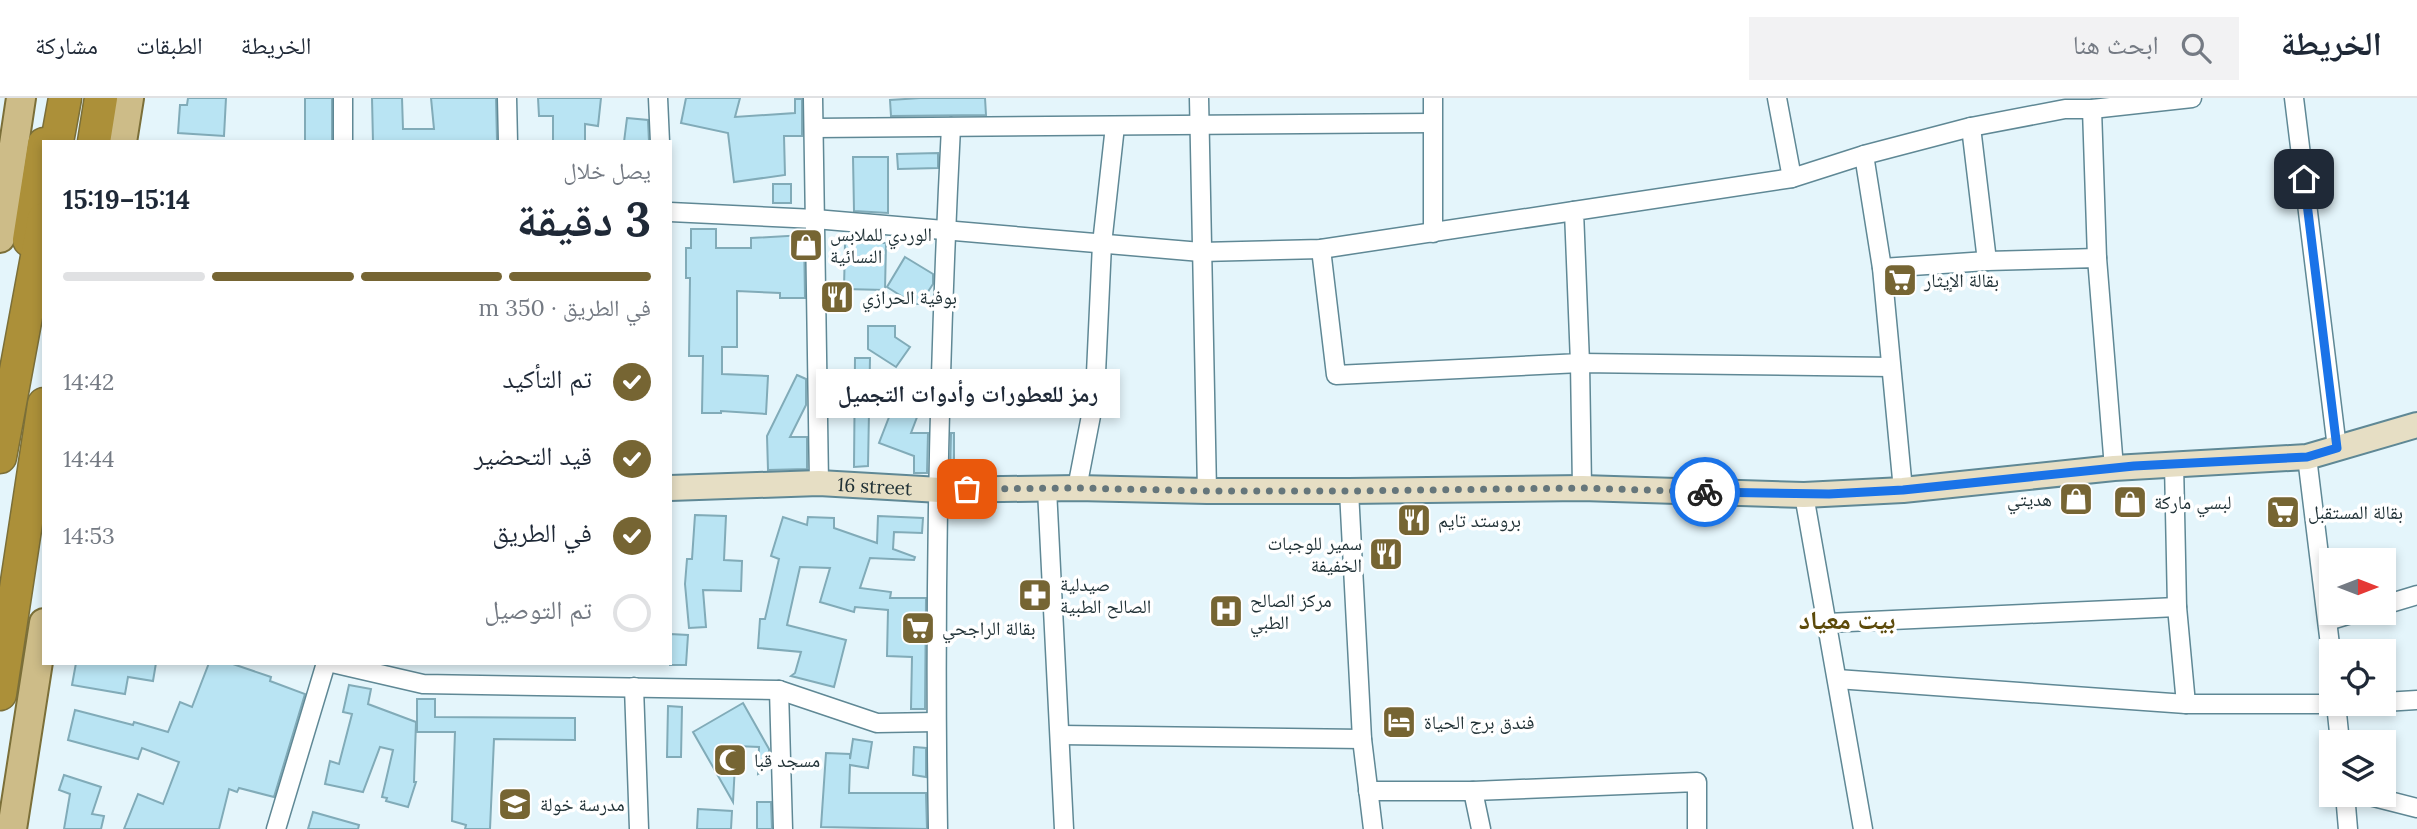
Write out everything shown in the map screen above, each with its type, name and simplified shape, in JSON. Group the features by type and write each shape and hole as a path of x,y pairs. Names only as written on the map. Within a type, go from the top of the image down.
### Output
{"highway":[{"path":"44,140 51,98"},
{"path":"57,140 65,98"},
{"path":"79,140 86,98"},
{"path":"94,140 101,98"},
{"path":"29,301 20,293 42,156"},
{"path":"0,458 42,230"},
{"path":"0,694 40,464 42,434"}],"main road":[{"path":"0,239 21,98"},
{"path":"122,140 129,98"},
{"path":"12,829 42,636"}],"street":[{"path":"343,98 343,140"},
{"path":"508,98 508,140"},
{"path":"658,98 660,140"},
{"path":"813,98 819,484"},
{"path":"1199,98 1207,491"},
{"path":"1433,98 1433,233"},
{"path":"1777,98 1792,178"},
{"path":"672,212 815,219 1201,251 1321,249 1792,178 1864,155 2065,104 2092,109 2192,98"},
{"path":"2294,98 2337,448"},
{"path":"2092,109 2096,258 2114,468"},
{"path":"814,128 1432,123"},
{"path":"1077,488 1095,395 1102,244 1115,126"},
{"path":"938,829 936,722 940,490 951,127"},
{"path":"1970,127 1987,261"},
{"path":"1864,155 1882,268 1903,490"},
{"path":"1574,211 1582,488"},
{"path":"1321,249 1336,375 1580,363 1891,367"},
{"path":"1882,268 2096,258"},
{"name":"16 street","path":"672,488 819,484 940,490 1077,488 1349,491 1582,488 1804,495 1903,490 2174,463 2307,457 2417,425"},
{"path":"2307,457 2319,551"},
{"path":"0,458 40,464"},
{"path":"2174,463 2177,607 2186,704"},
{"path":"1047,489 1064,829"},
{"path":"1349,491 1362,739 1373,829"},
{"path":"1804,495 1863,829"},
{"path":"2396,601 2417,595"},
{"path":"1827,623 2177,607"},
{"path":"276,829 325,665"},
{"path":"341,665 423,684 779,690 877,723 936,722"},
{"path":"1837,679 2186,704 2319,704"},
{"path":"634,687 639,829"},
{"path":"779,690 783,829"},
{"path":"2396,701 2417,700"},
{"path":"1060,735 1362,739"},
{"path":"1368,790 1473,791 1697,782 1697,829"},
{"path":"1473,791 1481,829"},
{"path":"2396,803 2417,808"},
{"path":"2346,807 2348,829"}],"building":[{"path":"188,98 226,98 224,136 178,133 180,105 187,105"},
{"path":"305,98 332,98 332,140 305,140"},
{"path":"372,98 402,98 403,129 434,129 431,98 496,98 497,140 373,140"},
{"path":"538,98 601,98 598,126 585,124 585,140 553,140 553,116 539,116"},
{"path":"686,98 740,98 735,117 795,113 795,99 802,99 802,136 784,136 785,175 734,182 728,133 681,123"},
{"path":"985,98 986,115 891,116 890,100"},
{"path":"627,118 648,120 649,140 624,140"},
{"path":"938,153 938,168 898,169 897,154"},
{"path":"853,157 888,157 888,213 854,211"},
{"path":"773,184 791,184 791,203 773,203"},
{"path":"691,229 716,229 716,248 751,248 751,238 804,235 805,298 780,298 780,293 737,291 737,347 722,347 722,374 768,376 766,414 721,411 702,413 703,356 689,356 690,278 686,278 686,248 691,248"},
{"path":"845,243 886,243 885,290 844,289"},
{"path":"905,257 933,274 933,284 920,304 914,304 887,287"},
{"path":"868,326 895,326 895,337 910,347 896,367 868,349"},
{"path":"855,358 870,358 868,466 854,467"},
{"path":"797,375 806,379 806,405 790,437 807,437 807,469 768,470 767,436"},
{"path":"898,394 922,404 911,433 928,433 927,473 914,473 914,456 879,443"},
{"path":"951,433 954,433 954,473 950,473"},
{"path":"695,515 726,516 724,560 742,561 741,591 703,590 706,627 689,628 685,584 687,559 692,559"},
{"path":"878,516 923,518 922,533 894,532 893,549 915,557 914,560 870,558 860,588 891,592 890,598 926,598 925,709 911,709 912,657 887,656 888,610 855,607 854,612 820,602 830,568 800,567 787,625 846,640 834,687 791,676 795,673 801,652 758,648 760,619 765,619 779,559 771,556 783,517 807,525 808,517 834,518 834,528 877,543"},
{"path":"672,634 688,635 686,665 672,665"},
{"path":"76,665 156,665 153,681 128,677 125,694 72,685"},
{"path":"208,665 236,665 271,677 270,681 305,694 274,797 239,788 237,792 229,789 219,829 124,829 138,794 163,804 179,762 142,748 138,759 68,740 75,710 168,732 180,702 192,707"},
{"path":"349,685 371,689 368,704 416,722 416,782 408,807 386,801 387,798 382,797 393,750 380,747 363,792 325,784 330,761 339,764 352,714 343,712"},
{"path":"417,699 435,699 435,717 575,718 575,740 494,739 490,829 465,829 466,825 452,821 455,732 417,732"},
{"path":"743,703 769,749 770,767 758,774 759,747 736,746 733,802 693,732"},
{"path":"668,706 682,707 681,757 667,757"},
{"path":"853,739 872,742 868,768 850,765 849,793 926,793 927,829 821,827 826,753 850,754 850,759"},
{"path":"914,747 926,748 926,777 913,775"},
{"path":"64,775 101,787 92,814 104,816 101,829 64,829 70,794 59,790"},
{"path":"757,802 771,802 772,829 757,829"},
{"path":"698,809 732,811 731,829 697,829"},
{"path":"313,812 359,825 358,829 308,829"}],"way so far":[{"path":"967,489 1349,491 1582,488 1705,492"}],"place":[{"name":"الوردي للملابس النسائية","path":"806,245"},
{"name":"بقالة الإيثار","path":"1900,280"},
{"name":"بوفية الحرازي","path":"837,297"},
{"name":"رمز للعطورات وأدوات التجميل","path":"967,489"},
{"name":"هديتي","path":"2076,499"},
{"name":"لبسي ماركة","path":"2130,502"},
{"name":"بقالة المستقبل","path":"2283,512"},
{"name":"بروستد تايم","path":"1414,520"},
{"name":"سمير للوجبات الخفيفة","path":"1386,554"},
{"name":"صيدلية الصالح الطبية","path":"1035,595"},
{"name":"مركز الصالح الطبي","path":"1226,611"},
{"name":"بقالة الراجحي","path":"918,628"},
{"name":"فندق برج الحياة","path":"1399,722"},
{"name":"مسجد قبا","path":"730,760"},
{"name":"مدرسة خولة","path":"515,804"}],"district":[{"name":"بيت معياد","path":"1847,619"}],"route":[{"path":"1705,492 1804,495 1903,490 2174,463 2307,457 2337,448 2304,179"}]}
